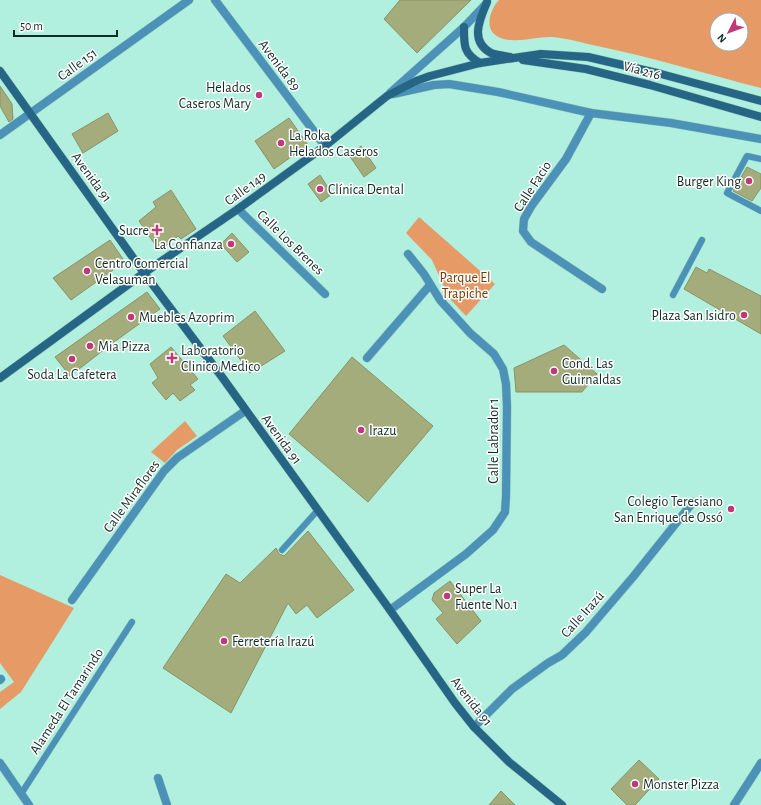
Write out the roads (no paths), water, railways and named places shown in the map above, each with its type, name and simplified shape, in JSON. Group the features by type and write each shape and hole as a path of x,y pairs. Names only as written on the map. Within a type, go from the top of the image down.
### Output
{"main road":[{"path":"488,1 479,22 478,35 481,46 492,53 514,59"},
{"path":"464,27 464,46 473,59 480,63"},
{"name":"Vía 216","path":"387,96 416,81 430,76 480,63 542,54 588,57 661,74 761,101"},
{"name":"Vía 216","path":"514,59 586,69 650,85 761,117"},
{"name":"Avenida 91","path":"0,71 144,273 222,377 390,610 455,703 474,727 510,762 562,805"},
{"name":"Calle 149","path":"0,378 144,273 238,209 325,146 387,96"}],"street":[{"name":"Calle 151","path":"0,135 189,0"},
{"name":"Avenida 89","path":"215,0 325,146"},
{"name":"Calle 149","path":"387,96 464,27 488,1"},
{"path":"387,96 434,85 450,84 498,92 591,113 671,123 761,139"},
{"name":"Calle Facio","path":"591,113 566,159 532,205 524,219 523,232 531,242 602,288"},
{"name":"Calle Los Brenes","path":"238,209 325,294"},
{"name":"Calle Labrador 1","path":"390,610 466,554 493,530 505,512 506,496 507,407 506,384 503,369 494,354 458,320 440,300 424,274 408,254"},
{"path":"367,358 430,285"},
{"name":"Calle Miraflores","path":"72,600 164,471 177,458 246,411"},
{"name":"Calle Irazú","path":"474,727 512,689 548,663 562,655 586,632 633,577 693,502"},
{"path":"0,763 29,805"},
{"path":"734,805 761,763"},
{"path":"158,778 167,805"}],"lane":[{"path":"761,159 748,156 727,193 761,211"},
{"path":"673,295 702,240"},
{"path":"282,550 318,510"},
{"name":"Alameda El Tamarindo","path":"21,794 132,622"}],"place":[{"name":"Helados Caseros Mary","path":"259,95"},
{"name":"La Roka Helados Caseros","path":"281,143"},
{"name":"Burger King","path":"749,181"},
{"name":"Clínica Dental","path":"320,189"},
{"name":"Sucre","path":"157,230"},
{"name":"La Confianza","path":"231,244"},
{"name":"Centro Comercial Velasuman","path":"87,271"},
{"name":"Plaza San Isidro","path":"744,315"},
{"name":"Muebles Azoprim","path":"131,317"},
{"name":"Mia Pizza","path":"90,346"},
{"name":"Laboratorio Clinico Medico","path":"172,358"},
{"name":"Soda La Cafetera","path":"72,359"},
{"name":"Cond. Las Guirnaldas","path":"554,371"},
{"name":"Irazu","path":"361,430"},
{"name":"Colegio Teresiano San Enrique de Ossó","path":"731,509"},
{"name":"Super La Fuente No.1","path":"447,596"},
{"name":"Ferretería Irazú","path":"224,641"},
{"name":"Monster Pizza","path":"635,784"}],"park label":[{"name":"Parque El Trapiche","path":"465,286"}]}
